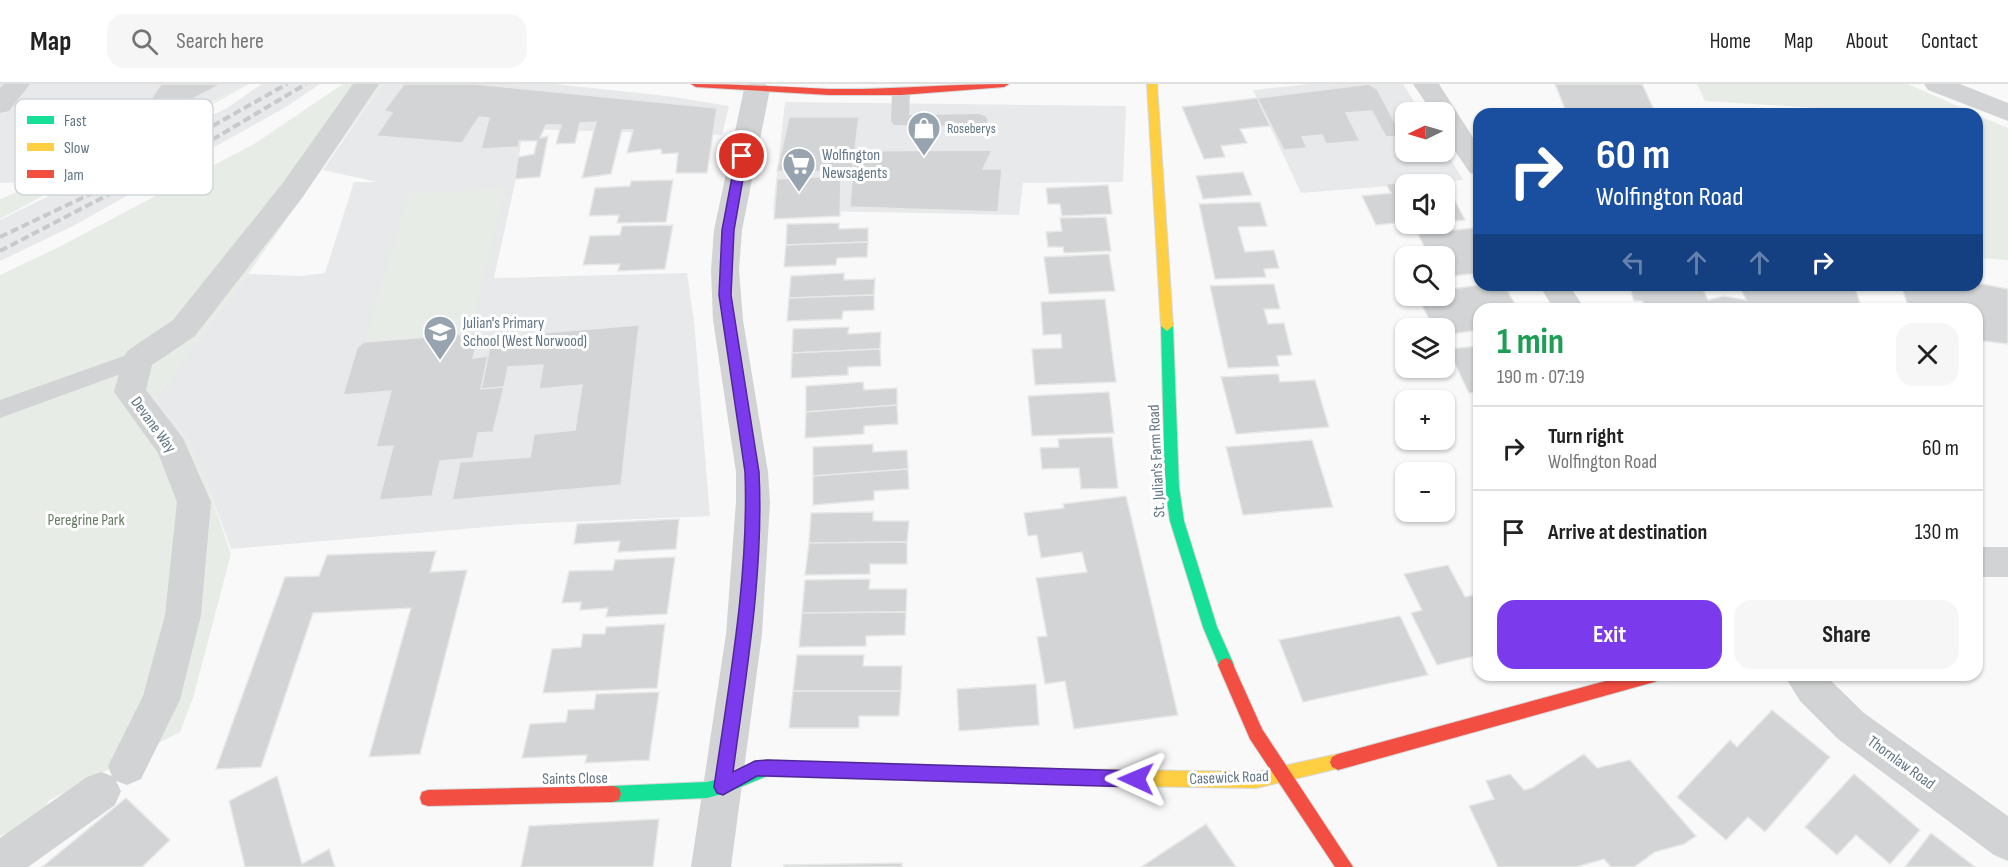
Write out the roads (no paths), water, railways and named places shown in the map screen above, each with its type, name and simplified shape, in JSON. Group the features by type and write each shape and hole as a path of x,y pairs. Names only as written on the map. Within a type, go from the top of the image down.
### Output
{"street":[{"path":"0,105 17,84"},
{"path":"138,359 184,328 292,190 366,84"},
{"path":"696,84 757,89 901,92 1004,84"},
{"name":"St. Julian's Farm Road","path":"1152,84 1170,381 1172,487 1177,521 1197,589 1223,659 1256,734 1345,867"},
{"path":"1426,84 1437,102"},
{"path":"1937,84 2008,113"},
{"path":"711,867 744,634 753,502 752,472 728,320 725,270 728,230 757,89"},
{"path":"1455,130 1473,158"},
{"name":"Devane Way","path":"0,859 10,855 114,778 161,700 183,615 194,502 172,447 130,392 138,359"},
{"path":"1983,562 2008,562"},
{"name":"Casewick Road","path":"723,787 755,769 767,768 1225,781 1283,776 1632,681"},
{"name":"Thornlaw Road","path":"1808,681 1825,702 1851,726 2008,841"},
{"name":"Saints Close","path":"428,798 687,792 723,787"}],"lane":[{"path":"901,92 900,121 979,120"},
{"path":"0,409 138,359"}],"railway":[{"path":"213,126 287,84"},
{"path":"213,139 306,84"},
{"path":"0,237 88,195"},
{"path":"0,251 108,195"}],"place":[{"name":"Roseberys","path":"924,157"},
{"name":"Wolfington Newsagents","path":"799,193"},
{"name":"Julian's Primary School (West Norwood)","path":"440,361"}],"park label":[{"name":"Peregrine Park","path":"86,520"}]}
